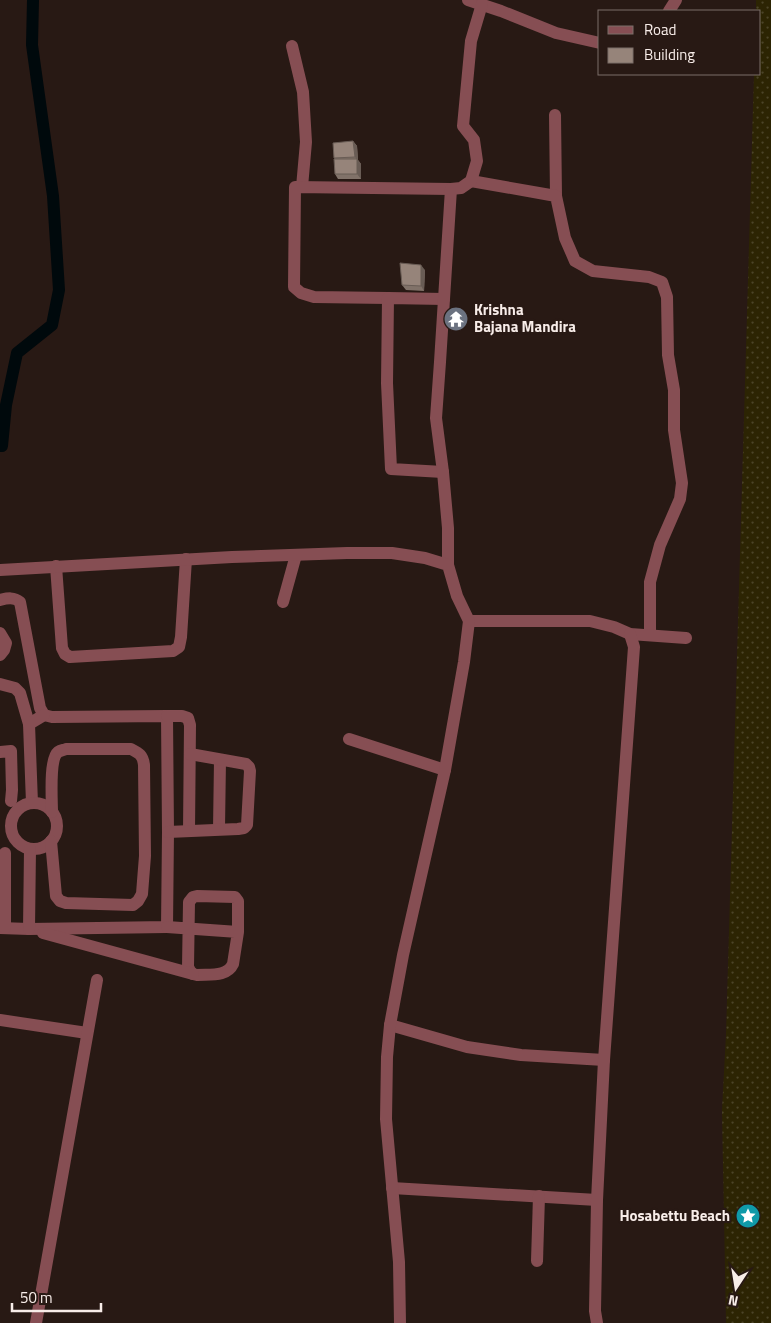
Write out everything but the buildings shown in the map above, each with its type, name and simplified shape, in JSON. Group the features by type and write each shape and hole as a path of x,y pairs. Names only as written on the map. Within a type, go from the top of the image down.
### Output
{"street":[{"path":"468,0 556,33 598,43"},
{"path":"444,299 314,297 301,293 294,287 295,187 451,189 461,188 471,181 477,161 474,140 463,126 471,40 482,4"},
{"path":"292,46 303,92 306,142 302,187"},
{"path":"555,115 556,196 565,238 575,261 593,271 649,277 662,282 667,298 668,355 674,390 674,430 682,483 680,499 660,545 650,582 650,635"},
{"path":"471,181 556,196"},
{"path":"400,1323 399,1262 386,1119 387,1058 390,1025 445,770 469,622 457,596 448,565 448,528 436,418 451,189"},
{"path":"388,298 387,383 391,469 443,472"},
{"path":"0,570 186,559 392,552 425,558 448,565"},
{"path":"283,602 296,555"},
{"path":"56,566 62,648 65,654 70,657 173,651 179,647 186,559"},
{"path":"0,600 8,598 16,599 20,602 40,708 44,715"},
{"path":"469,622 590,621 614,627 630,634 686,638"},
{"path":"0,633 6,643 0,655"},
{"path":"597,1323 595,1311 597,1200 604,1060 634,647 630,634"},
{"path":"0,684 15,688 20,694 29,724 32,803"},
{"path":"29,724 44,715 52,717 182,716 188,718 190,725 189,831"},
{"path":"166,716 168,801 167,927"},
{"path":"349,739 445,770"},
{"path":"30,751 5,752 12,790 10,803 14,814 5,829 17,842 30,849 45,846 55,834 56,826 52,812 52,770 54,758 58,752 122,748 130,749 143,757 145,856 142,894 138,901 133,905 66,903 60,901 56,896 51,841"},
{"path":"168,832 238,829 244,828 247,825 249,767 246,764 190,754"},
{"path":"218,829 220,760"},
{"path":"144,801 168,801"},
{"path":"10,803 39,804 52,812"},
{"path":"17,842 2,852 3,928 167,927 238,932"},
{"path":"29,929 30,849"},
{"path":"145,856 168,856"},
{"path":"29,929 193,974 226,973 232,964 238,932 238,901 235,898 197,896 193,897 189,902 188,967 193,974"},
{"path":"115,904 115,928"},
{"path":"36,1323 97,980"},
{"path":"0,1020 87,1033"},
{"path":"390,1025 466,1047 521,1054 604,1060"},
{"path":"392,1188 597,1200"},
{"path":"537,1262 538,1196"}],"sand":[{"path":"756,0 771,0 771,1323 726,1323 722,1110 726,1034 754,75 761,75 761,10 756,10"}],"waterway":[{"path":"0,446 2,446 6,405 17,353 52,325 59,290 53,196 32,45 33,0"}],"place":[{"name":"Krishna Bajana Mandira","path":"456,319"},
{"name":"Hosabettu Beach","path":"748,1216"}]}
